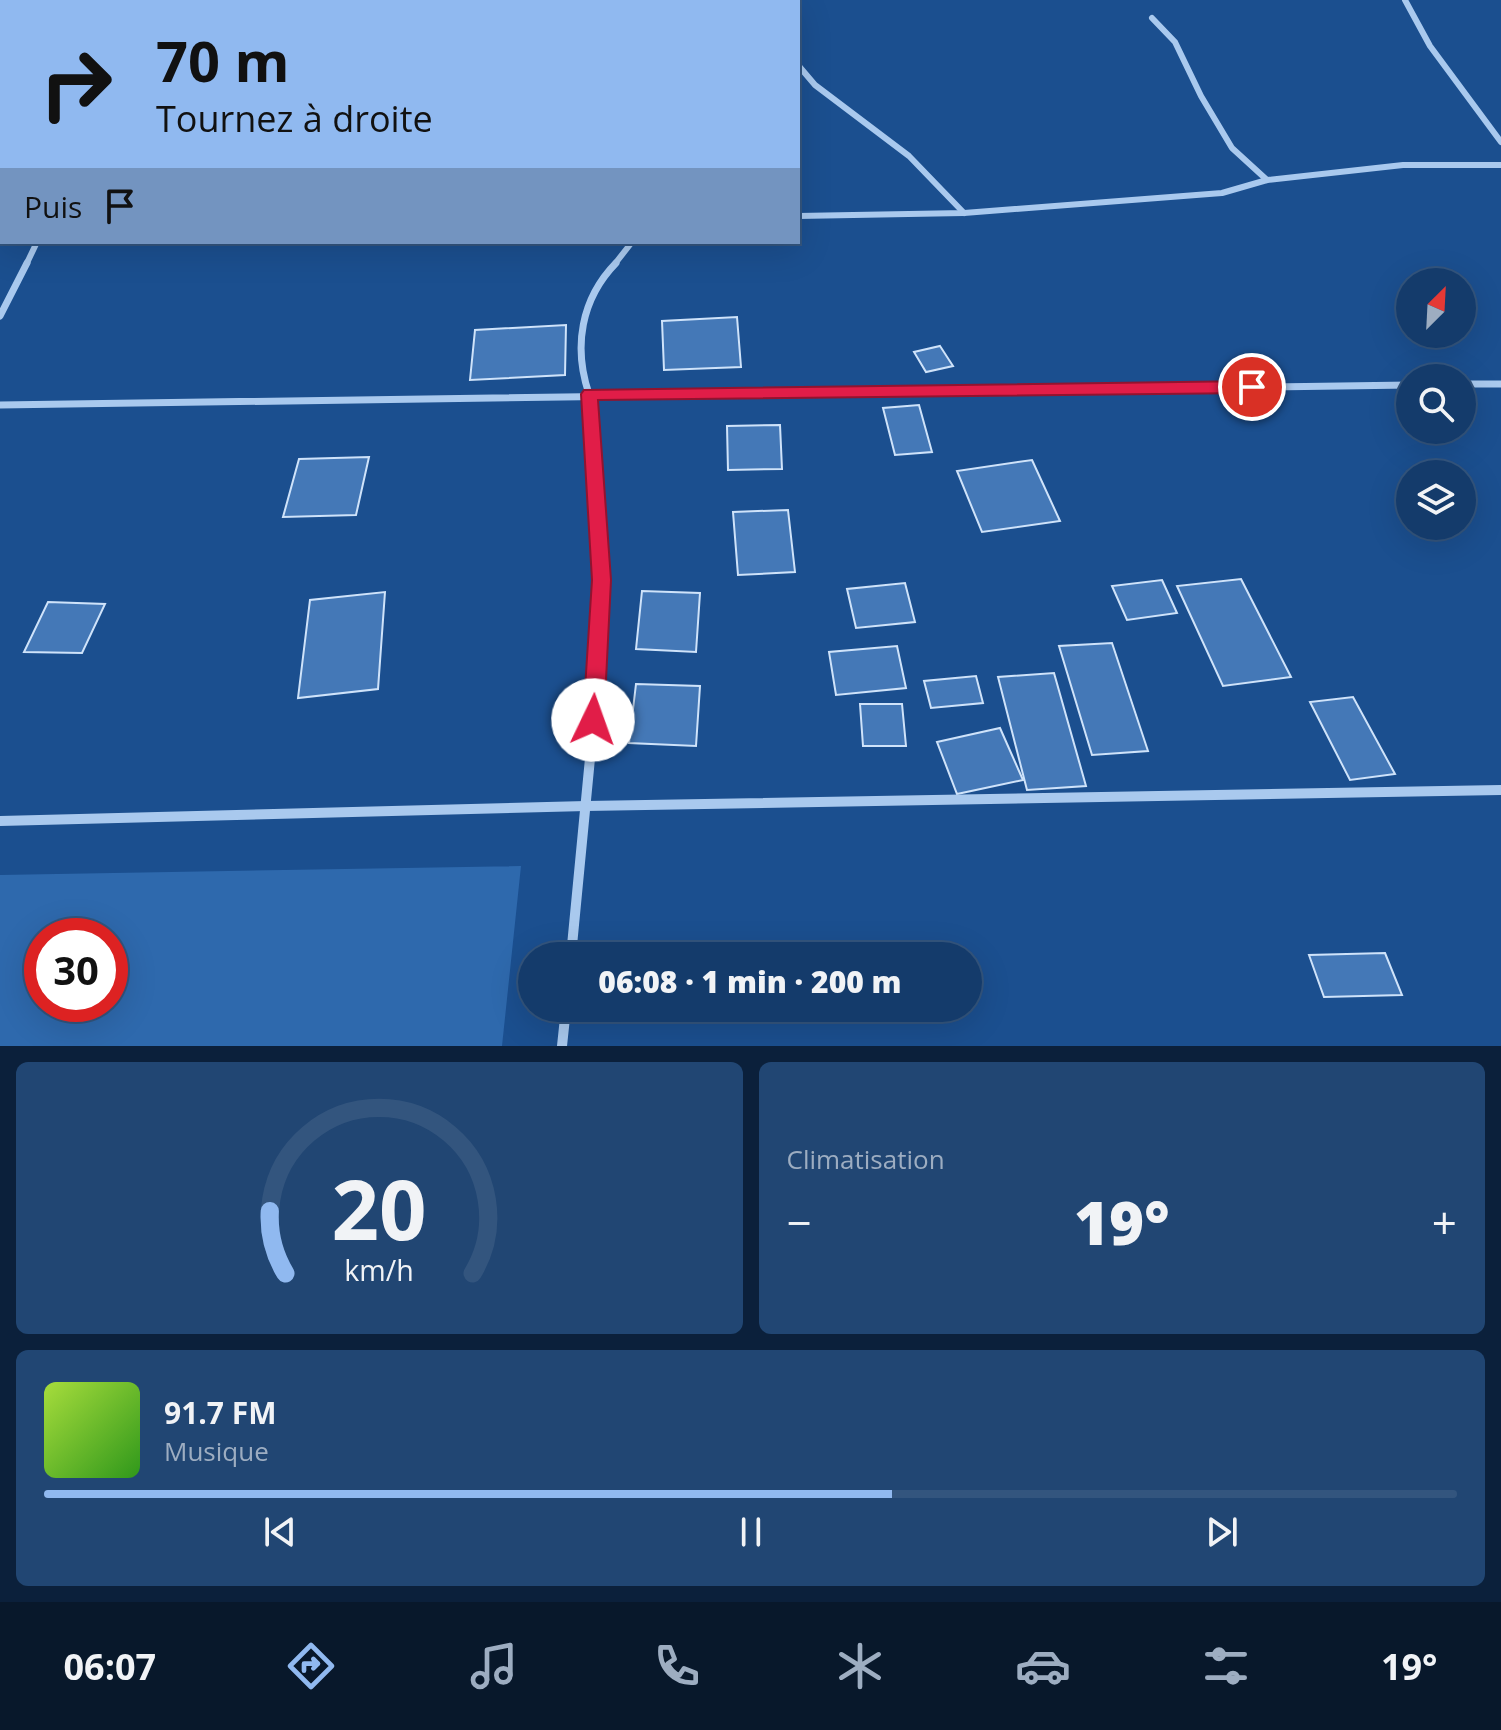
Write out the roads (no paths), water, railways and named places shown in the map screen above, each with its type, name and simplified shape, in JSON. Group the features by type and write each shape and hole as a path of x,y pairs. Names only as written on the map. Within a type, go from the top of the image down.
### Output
{"street":[{"path":"1405,0 1430,46 1501,142"},
{"path":"1152,18 1175,42 1201,96 1232,148 1267,180"},
{"path":"800,67 815,85 909,156 964,213"},
{"path":"800,216 964,213 1222,193 1267,180 1403,165 1501,165"},
{"path":"0,316 36,244"},
{"path":"572,942 586,806 602,580 589,394 579,368 582,325 600,280 630,244"},
{"path":"1476,384 1501,384"},
{"path":"0,405 589,394 1396,385"},
{"path":"0,821 586,806 1501,790"},
{"path":"562,1046 565,1022"}]}
